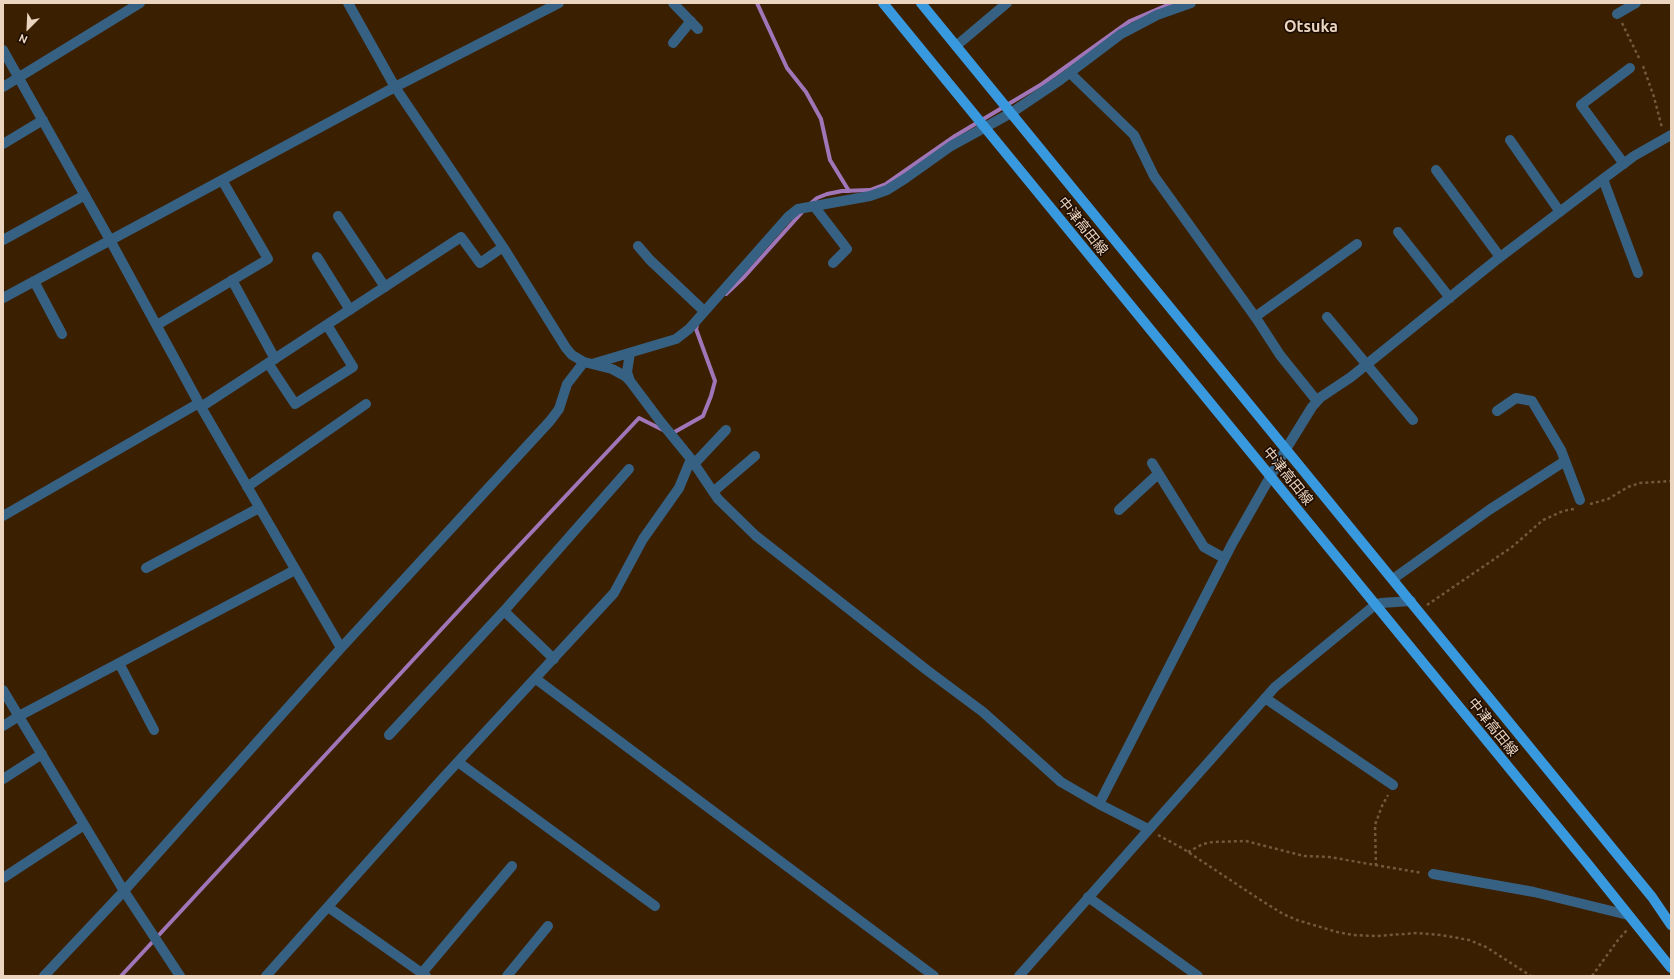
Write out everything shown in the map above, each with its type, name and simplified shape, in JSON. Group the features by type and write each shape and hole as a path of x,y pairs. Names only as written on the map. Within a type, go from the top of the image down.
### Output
{"main road":[{"name":"中津高田線","path":"883,3 1671,968"},
{"name":"中津高田線","path":"921,3 1652,897 1671,925"}],"street":[{"path":"3,87 140,3"},
{"path":"348,3 395,87 503,247 566,348 572,355 588,363 612,369 630,381 693,462 724,506 756,536 982,712 1060,782 1148,829"},
{"path":"3,298 395,87 559,3"},
{"path":"673,3 698,29"},
{"path":"956,46 1007,3"},
{"path":"44,976 124,891 341,648 550,421 559,409 567,384 588,363 676,339 688,329 793,213 802,208 870,196 887,190 951,146 1011,113 1070,73 1121,34 1157,15 1191,3"},
{"path":"1617,14 1636,3"},
{"path":"674,43 690,21"},
{"path":"3,50 110,240 200,405 341,648"},
{"path":"1624,164 1581,105 1630,68"},
{"path":"1070,73 1134,135 1154,176 1255,317 1280,355 1317,401"},
{"path":"3,144 43,120"},
{"path":"1099,804 1224,558 1286,449 1321,396 1346,381 1500,257 1603,179 1642,151 1671,135"},
{"path":"1510,140 1560,212"},
{"path":"1436,170 1500,257"},
{"path":"1603,179 1638,273"},
{"path":"157,325 268,259 222,180"},
{"path":"3,240 85,195"},
{"path":"814,206 847,249 833,262"},
{"path":"338,216 385,287"},
{"path":"1398,232 1450,298"},
{"path":"3,516 200,405 271,361 461,238 480,263 503,247"},
{"path":"1255,317 1357,244"},
{"path":"638,246 650,260 704,311"},
{"path":"317,257 350,310"},
{"path":"232,280 271,361 295,404 353,367 327,325"},
{"path":"34,281 62,334"},
{"path":"1327,318 1413,420"},
{"path":"630,352 627,372 630,381"},
{"path":"1497,411 1516,398 1532,401 1548,427 1566,462 1583,504"},
{"path":"247,487 366,404"},
{"path":"266,976 458,762 614,593 643,539 679,488 693,462 726,430"},
{"path":"713,492 755,456"},
{"path":"1393,579 1495,506 1566,462"},
{"path":"1152,463 1204,547 1224,558"},
{"path":"389,735 504,611 629,469"},
{"path":"1119,510 1158,474"},
{"path":"146,568 259,508"},
{"path":"3,726 19,716 295,570"},
{"path":"1019,976 1265,698 1289,675 1375,605 1381,602 1411,601"},
{"path":"504,611 554,659"},
{"path":"119,663 154,730"},
{"path":"536,678 934,976"},
{"path":"3,690 124,891 180,976"},
{"path":"1265,698 1393,785"},
{"path":"3,779 42,754"},
{"path":"458,762 656,906"},
{"path":"3,878 84,825"},
{"path":"328,908 424,975 512,866"},
{"path":"1433,874 1528,891 1628,914"},
{"path":"1652,897 1671,917"},
{"path":"1088,898 1198,976"},
{"path":"507,976 548,926"}],"path":[{"path":"1418,611 1512,547 1543,520 1583,504 1608,499 1628,487 1640,483 1671,481"},
{"path":"1376,866 1375,825 1382,806 1393,785"},
{"path":"1148,829 1188,852 1283,914 1297,920 1336,932 1353,935 1371,936 1417,933 1441,935 1469,940 1486,947 1531,976"},
{"path":"1188,852 1202,844 1213,842 1246,841 1304,856 1329,857 1376,866 1433,874"},
{"path":"1592,976 1618,940 1634,923"}],"waterway":[{"path":"757,3 787,68 806,92 821,119 830,160 849,191"},
{"path":"810,204 817,198 827,194 842,191 870,190 886,184 955,136 1042,84 1130,21 1172,3"},
{"path":"726,294 744,277 804,210"},
{"path":"671,434 703,416 715,381 696,329 697,325"},
{"path":"121,976 498,568 639,418 663,430"}],"district":[{"name":"Otsuka","path":"1311,27"}]}
